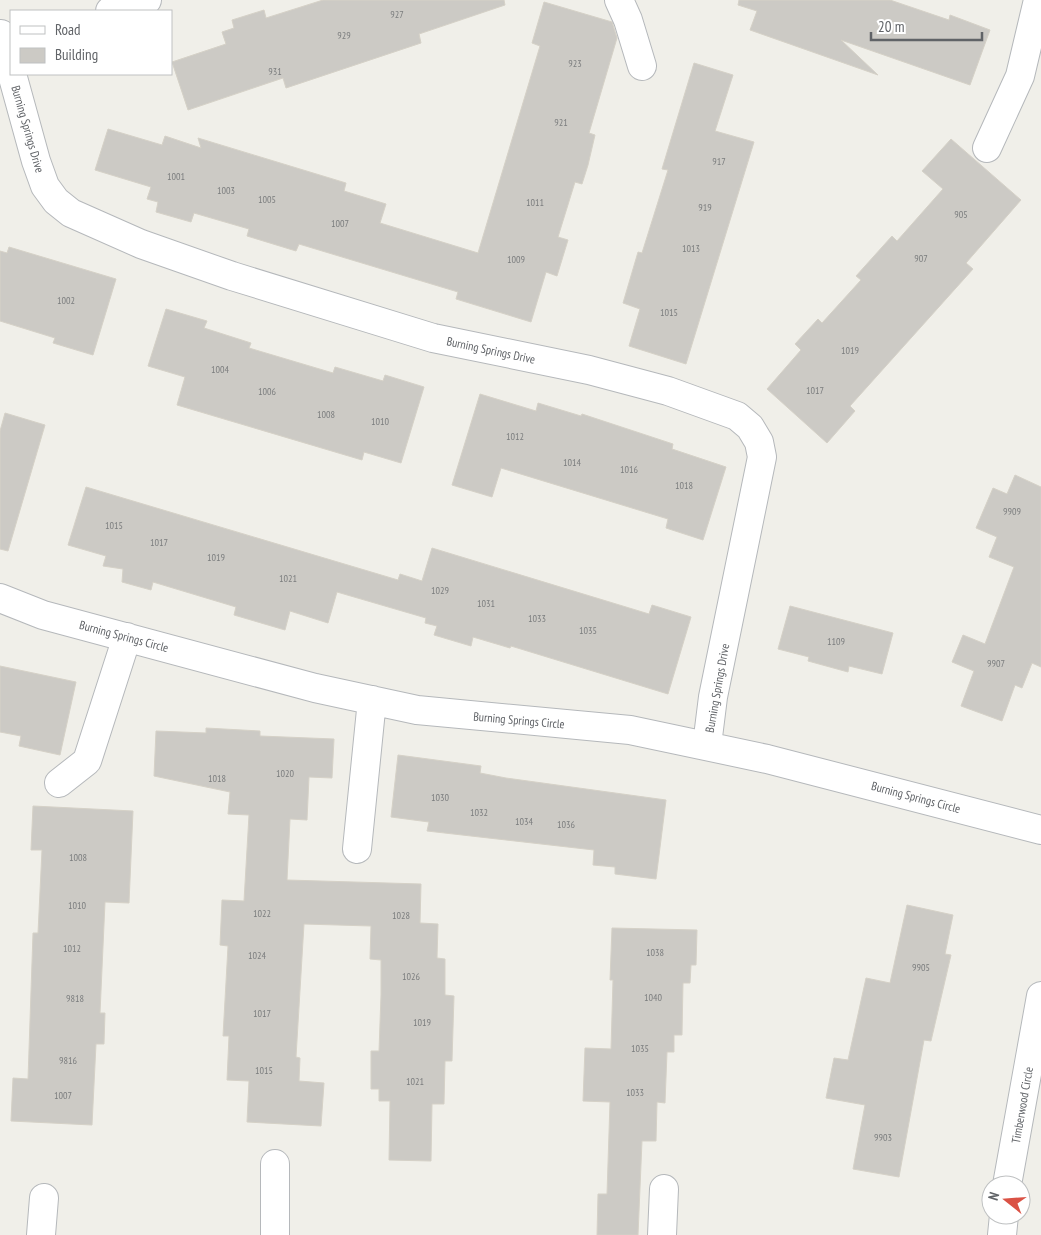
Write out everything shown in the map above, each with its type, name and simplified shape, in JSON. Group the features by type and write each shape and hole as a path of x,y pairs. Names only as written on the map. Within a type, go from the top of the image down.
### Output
{"street":[{"path":"113,10 147,0"},
{"path":"619,0 628,20 642,66"},
{"path":"987,148 1020,76 1038,0"},
{"name":"Burning Springs Drive","path":"4,34 10,63"},
{"name":"Burning Springs Drive","path":"13,75 45,186 56,201 70,213 141,244 232,276 433,338 589,370 668,391 737,416 750,427 759,442 762,457 713,697 707,745"},
{"name":"Burning Springs Circle","path":"0,598 43,614 315,688 417,710 630,730 707,745 1041,830"},
{"path":"59,783 88,762 127,637"},
{"path":"357,849 372,700"},
{"name":"Timberwood Circle","path":"1010,1175 1041,996"},
{"path":"275,1235 276,1164"},
{"path":"662,1235 664,1189"},
{"path":"41,1235 44,1198"}],"building":[{"path":"323,0 504,0 505,5 419,34 421,43 286,88 283,78 188,110 172,62 226,44 222,32 234,28 232,20 264,10 266,18"},
{"path":"739,0 890,0 949,20 950,15 990,30 970,85 841,40 878,75 750,30 757,11 738,5"},
{"path":"544,2 612,22 617,38 589,133 595,135 588,165 582,184 575,182 558,237 568,240 557,276 546,272 531,322 456,299 458,292 299,244 296,251 247,236 249,229 194,213 191,222 156,212 158,202 147,199 151,187 95,170 108,129 162,145 165,136 201,148 198,138 346,183 344,191 386,204 380,223 478,253 540,46 532,43"},
{"path":"694,63 733,75 715,131 754,142 686,364 629,346 640,309 623,303 638,252 642,253 668,170 662,169"},
{"path":"951,139 1021,200 966,263 973,269 850,406 855,411 827,443 767,389 801,350 795,344 818,319 822,323 861,280 856,276 892,236 897,241 943,189 922,171"},
{"path":"9,247 116,279 93,355 53,343 55,338 0,321 0,251 7,253"},
{"path":"166,309 207,321 204,328 251,343 249,348 333,373 335,367 383,381 385,375 424,387 401,463 364,452 362,460 177,405 185,377 148,366"},
{"path":"480,394 536,411 538,403 581,416 582,414 673,444 672,449 726,467 703,540 666,528 668,519 501,468 492,497 452,485"},
{"path":"5,413 45,425 8,551 0,549 0,431"},
{"path":"1015,475 1041,487 1041,667 1032,663 1022,688 1015,685 1002,721 961,706 974,671 952,662 963,635 985,644 1014,567 989,557 997,537 976,528 993,488 1007,494"},
{"path":"86,487 398,580 400,574 422,581 432,548 649,614 652,605 691,617 668,694 511,646 510,648 473,637 471,646 434,635 437,626 425,623 426,618 337,592 328,623 290,611 285,630 234,615 236,607 153,582 151,590 122,582 123,569 103,566 106,556 68,545"},
{"path":"790,606 893,633 882,674 849,666 848,672 808,661 809,657 778,649"},
{"path":"0,666 76,682 60,755 19,746 21,736 0,732"},
{"path":"206,728 260,731 260,736 334,739 332,778 309,777 307,820 290,819 287,880 421,884 420,923 438,924 437,958 445,959 445,995 454,996 452,1061 445,1061 444,1104 432,1104 431,1161 389,1160 390,1101 379,1101 379,1089 371,1089 371,1051 379,1051 381,960 370,959 371,926 304,924 296,1057 300,1058 299,1081 324,1083 321,1126 247,1122 249,1081 227,1080 229,1036 223,1036 228,946 220,945 222,900 244,901 249,815 228,814 230,792 154,776 156,731 206,733"},
{"path":"398,755 481,766 480,773 506,778 666,800 656,879 615,874 615,867 593,865 594,850 427,831 429,822 391,817"},
{"path":"33,806 133,811 129,903 105,902 100,1013 105,1013 104,1044 96,1044 92,1125 11,1121 13,1078 28,1079 33,933 38,933 42,850 31,850"},
{"path":"907,905 953,915 945,954 951,955 931,1041 924,1040 899,1177 853,1169 865,1105 826,1098 834,1058 848,1060 866,978 890,983"},
{"path":"612,928 697,930 696,965 691,965 690,983 683,983 682,1035 674,1035 674,1052 667,1052 665,1103 657,1102 656,1141 642,1141 638,1235 597,1235 598,1194 607,1194 610,1102 583,1101 585,1048 611,1049 613,980 610,980"}]}
